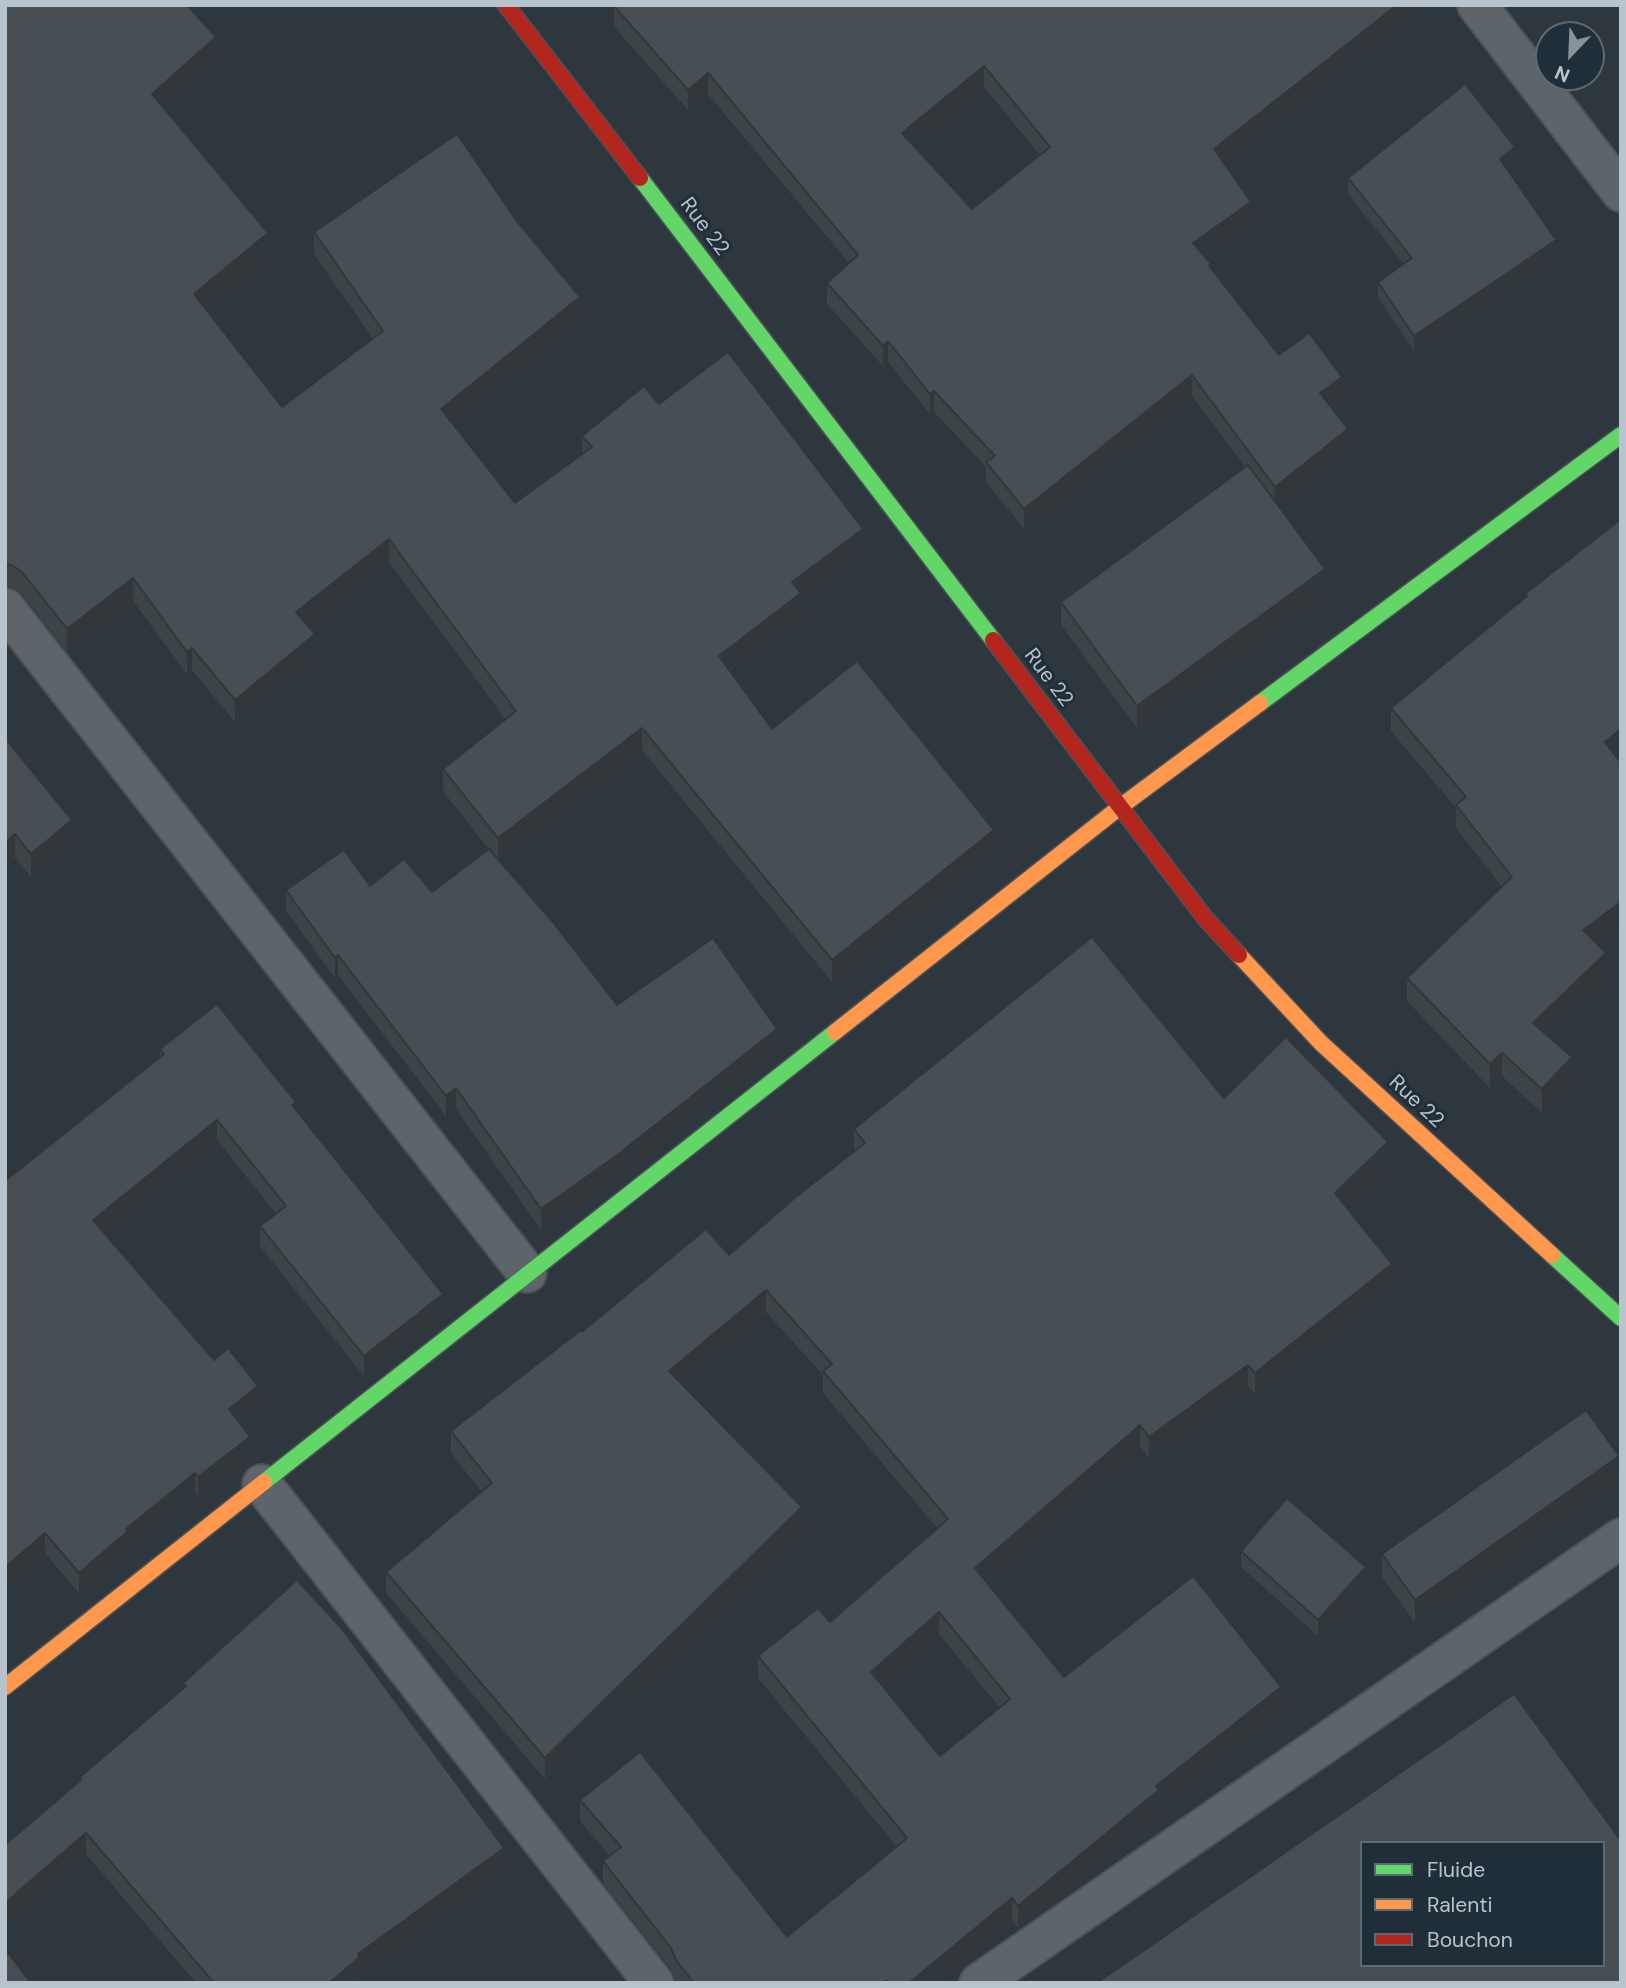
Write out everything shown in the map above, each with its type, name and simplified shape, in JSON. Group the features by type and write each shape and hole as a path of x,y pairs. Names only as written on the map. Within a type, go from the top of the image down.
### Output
{"street":[{"name":"Rue 22","path":"506,5 1205,918 1321,1043 1621,1318"},
{"path":"1477,5 1621,192"},
{"path":"5,1687 1120,807 1621,435"},
{"path":"5,608 527,1273"},
{"path":"262,1484 654,1983"},
{"path":"979,1983 1621,1538"}],"building":[{"path":"5,5 187,5 216,37 152,94 268,233 194,294 282,407 383,331 314,232 457,134 516,220 580,297 441,409 515,503 592,447 582,436 644,386 659,404 728,352 863,529 792,582 801,593 719,656 772,729 857,661 994,830 832,960 642,728 498,838 443,769 516,711 389,539 296,612 315,634 235,700 192,648 187,652 133,578 67,629 22,572 5,564"},
{"path":"1397,5 1214,149 1251,202 1193,243 1279,355 1309,333 1342,377 1320,393 1348,429 1275,487 1192,375 1024,509 986,462 995,456 934,391 930,394 888,341 883,346 827,283 858,255 708,73 688,90 614,6","holes":["984,66 1050,147 972,209 902,133"]},
{"path":"1465,84 1515,147 1500,159 1556,240 1414,336 1378,282 1412,258 1348,178"},
{"path":"1248,465 1325,569 1137,706 1061,602"},
{"path":"1621,519 1621,729 1605,742 1621,763 1621,902 1583,930 1606,953 1533,1023 1572,1057 1542,1089 1502,1053 1490,1064 1407,978 1512,877 1456,805 1466,797 1391,708 1527,596 1525,594"},
{"path":"5,738 72,820 31,854 15,834 5,843"},
{"path":"489,849 552,921 617,1005 713,938 777,1029 616,1156 541,1209 456,1088 446,1096 338,955 335,958 286,890 344,850 370,886 404,859 432,892"},
{"path":"1092,937 1224,1098 1286,1037 1388,1142 1335,1193 1392,1264 1255,1373 1248,1365 1149,1437 1140,1425 975,1568 1064,1677 1193,1576 1281,1687 1156,1786 1159,1790 1018,1906 1012,1898 909,1983 888,1983 886,1980 882,1983 694,1983 676,1960 671,1948 603,1861 621,1847 580,1800 640,1752 787,1937 907,1838 758,1656 818,1608 830,1622 948,1519 823,1371 832,1364 766,1290 669,1371 802,1507 545,1758 386,1572 492,1483 451,1431 581,1330 582,1332 706,1229 729,1255 797,1196 865,1143 854,1129","holes":["939,1612 1010,1699 940,1756 871,1672"]},
{"path":"217,1004 296,1102 292,1105 443,1294 364,1356 260,1226 286,1206 217,1120 93,1220 214,1360 228,1348 258,1386 229,1409 250,1437 198,1477 195,1473 126,1529 128,1531 79,1573 45,1533 5,1567 5,1181 164,1054 160,1049"},
{"path":"1586,1410 1619,1456 1415,1600 1382,1554"},
{"path":"1287,1498 1366,1567 1318,1620 1241,1551"},
{"path":"297,1580 342,1629 504,1848 358,1954 360,1957 329,1983 214,1983 86,1833 5,1903 5,1845 186,1686 183,1683"},
{"path":"1514,1694 1621,1841 1621,1983 1097,1983"},
{"path":"5,1949 31,1983 5,1983"}],"traffic: fast":[{"path":"640,178 993,640"},
{"path":"1260,703 1621,435"},
{"path":"264,1482 835,1032"},
{"path":"1552,1255 1621,1318"}],"traffic: slow":[{"path":"835,1032 1120,807 1260,703"},
{"path":"1239,955 1321,1043 1552,1255"},
{"path":"5,1687 264,1482"}],"traffic: jam":[{"path":"506,5 640,178"},
{"path":"993,640 1205,918 1239,955"}]}
